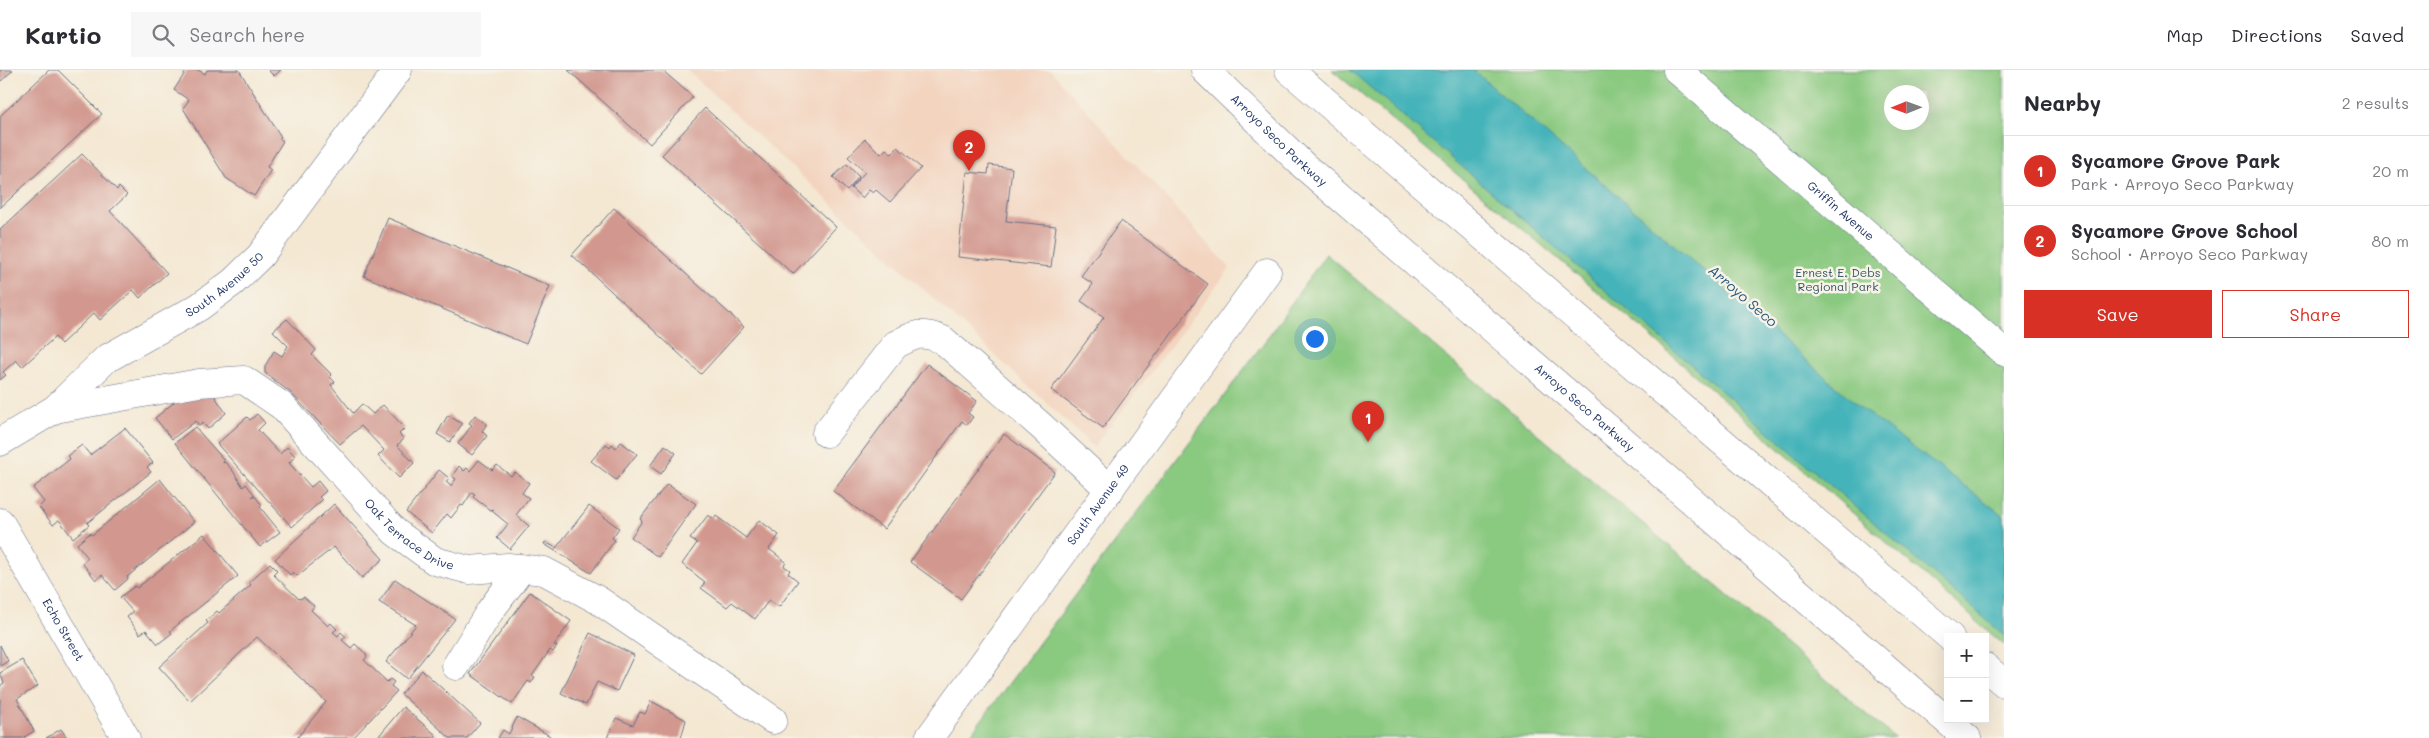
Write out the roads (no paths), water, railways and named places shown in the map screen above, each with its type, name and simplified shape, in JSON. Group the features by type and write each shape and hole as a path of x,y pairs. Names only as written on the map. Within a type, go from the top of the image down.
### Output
{"main road":[{"name":"South Avenue 50","path":"0,442 54,410 106,359 199,307 234,282 260,256 398,70"},
{"name":"Arroyo Seco Parkway","path":"1205,70 1304,166 1967,738"},
{"path":"1289,70 1945,633"},
{"name":"Griffin Avenue","path":"1677,70 2004,352"},
{"name":"South Avenue 49","path":"930,738 1267,272"},
{"path":"826,433 894,344 910,337 927,334 943,340 1042,426 1110,490"},
{"name":"Oak Terrace Drive","path":"54,410 199,383 244,380 282,406 395,532 436,561 469,570 508,567 544,571 598,600 773,720"},
{"name":"Echo Street","path":"0,522 126,738"},
{"path":"456,666 490,612 522,568"},
{"path":"1989,670 2004,683"}],"water":[{"name":"Arroyo Seco","path":"1350,70 1473,70 1862,409 2004,516 2004,635"}],"place":[{"name":"Sycamore Grove School","path":"969,171"},
{"name":"Sycamore Grove Park","path":"1368,442"}],"park label":[{"name":"Ernest E. Debs Regional Park","path":"1838,280"}]}
